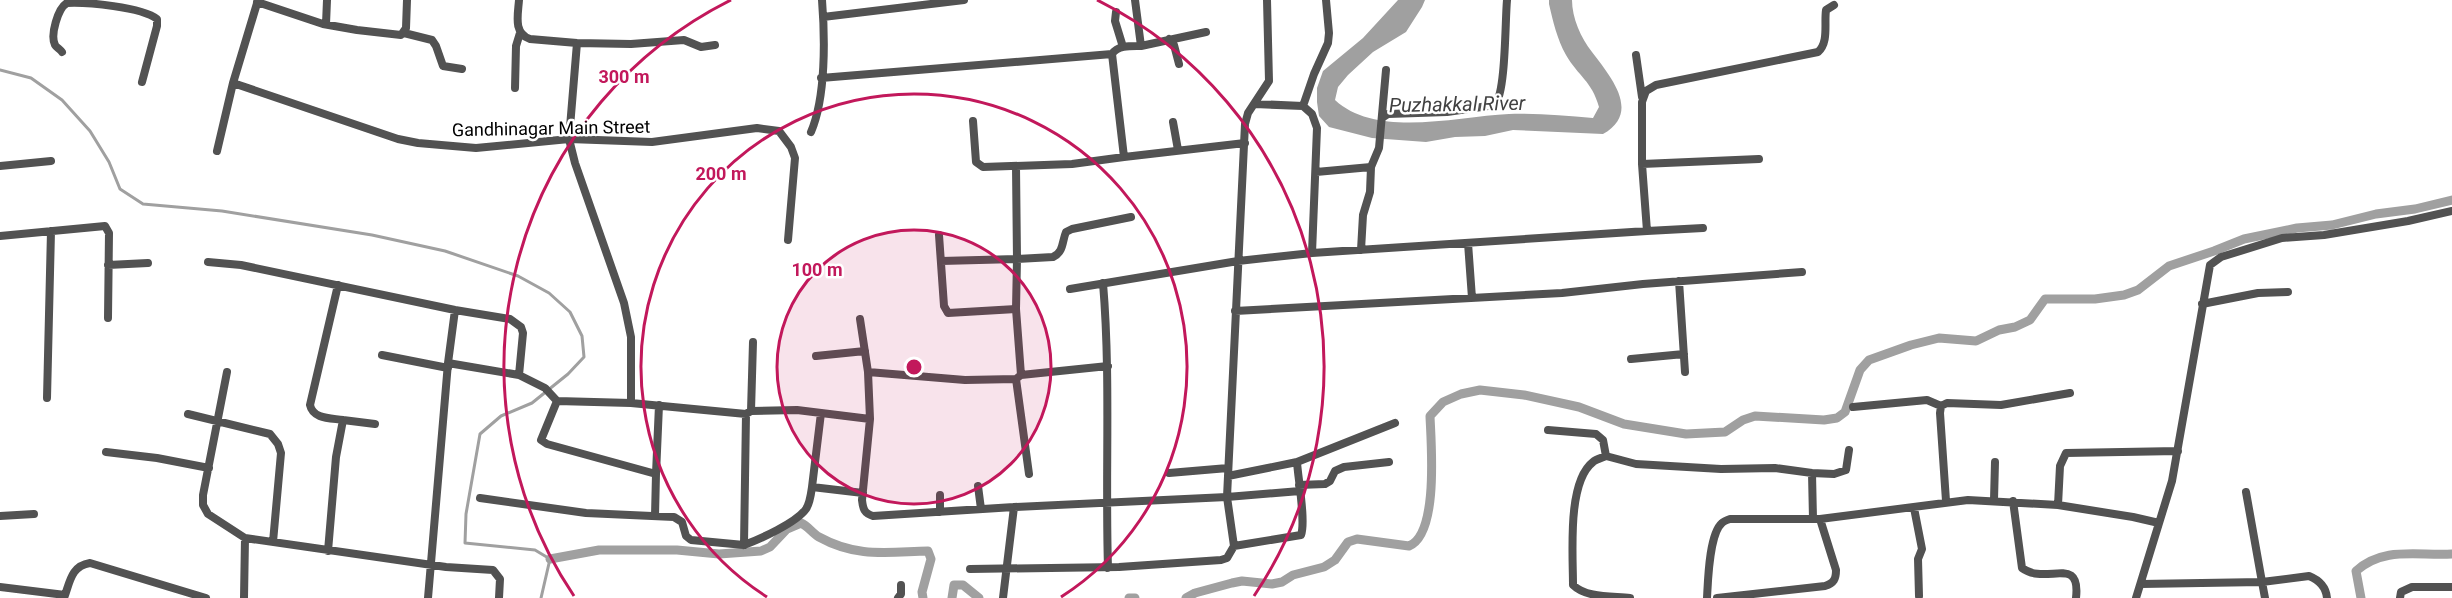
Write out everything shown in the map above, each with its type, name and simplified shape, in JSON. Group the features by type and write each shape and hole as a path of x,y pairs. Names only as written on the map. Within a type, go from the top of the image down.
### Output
{"street":[{"path":"326,24 327,0"},
{"path":"404,33 407,0"},
{"path":"515,88 516,46 520,33 519,0"},
{"path":"811,132 817,118 821,78 822,0"},
{"path":"823,17 964,0"},
{"path":"1135,0 1141,46"},
{"path":"970,570 1108,567 1221,560 1230,555 1233,546 1227,497 1245,143 1248,113 1269,81 1267,0"},
{"path":"1303,106 1328,43 1326,0"},
{"path":"1382,118 1388,114 1447,111 1495,105 1499,100 1507,0"},
{"path":"217,151 233,83 258,1 326,24 357,30 404,33 432,40 443,66 462,69"},
{"path":"62,52 54,40 58,13 61,6 67,3 116,3 152,15 157,19 151,53 141,82"},
{"path":"1642,102 1646,91 1656,86 1818,52 1823,48 1825,40 1826,10 1834,5"},
{"path":"1116,12 1115,21 1123,47"},
{"path":"821,78 1112,54 1123,47 1141,46 1206,32"},
{"path":"520,33 530,39 577,43 631,44 684,40 700,47 707,48 715,45"},
{"path":"1169,39 1174,45 1179,64"},
{"path":"577,43 570,139 575,164 624,303 632,337 631,403"},
{"path":"1112,54 1124,157"},
{"path":"1636,55 1642,102 1642,164 1647,231"},
{"path":"1362,250 1363,215 1370,192 1371,167 1379,148 1386,70"},
{"name":"Gandhinagar Main Street","path":"233,83 377,134 418,143 476,148 570,139 652,142 757,128 779,131 791,147 795,158 788,240"},
{"path":"1255,104 1303,106 1312,114 1317,128 1312,253"},
{"path":"972,121 974,152 979,166 1072,164 1245,143"},
{"path":"1173,122 1178,150"},
{"path":"1642,164 1759,159"},
{"path":"0,166 51,160"},
{"path":"1016,167 1018,377 1029,474"},
{"path":"1316,172 1371,167"},
{"path":"2136,598 2172,481 2210,264 2221,257 2282,238 2324,235 2452,211"},
{"path":"941,261 1053,257 1059,254 1066,232 1131,217"},
{"path":"0,236 105,226 109,233 108,318"},
{"path":"1070,289 1238,261 1312,253 1703,228"},
{"path":"47,398 51,231"},
{"path":"939,235 944,306 948,313 1016,309"},
{"path":"1468,243 1472,298"},
{"path":"208,262 241,265 516,322 523,333 519,375"},
{"path":"108,265 147,263"},
{"path":"1235,310 1562,293 1803,272"},
{"path":"1679,281 1685,372"},
{"path":"1103,283 1108,366 1106,504 1108,567"},
{"path":"338,285 310,405 316,416 375,424"},
{"path":"2202,304 2258,293 2288,292"},
{"path":"428,598 454,310"},
{"path":"860,319 868,372 870,418 863,508 866,513 873,516 1227,497 1326,484 1335,471 1344,467 1389,462"},
{"path":"744,545 753,342"},
{"path":"816,356 865,351"},
{"path":"1631,359 1684,354"},
{"path":"382,355 519,375 545,388 555,399 749,412 821,412 870,418"},
{"path":"868,372 965,380 1018,377 1108,366"},
{"path":"227,372 203,495 203,505 208,514 245,538 328,551 493,570 500,579 499,598"},
{"path":"1853,407 1927,400 1941,406 1947,403 2001,405 2070,393"},
{"path":"555,399 541,440 547,444 656,474"},
{"path":"655,516 659,405"},
{"path":"1941,406 1946,501"},
{"path":"480,498 586,513 680,518 686,536 691,540 744,545 767,536 800,515 809,504 821,412"},
{"path":"188,414 270,434 278,444 281,453 273,542"},
{"path":"328,551 336,458 343,420"},
{"path":"1169,473 1228,472 1297,462 1395,423"},
{"path":"1548,430 1596,434 1603,440 1606,456"},
{"path":"1630,598 1594,594 1573,585 1575,500 1583,474 1593,462 1606,456 1636,464 1721,469 1775,468 1834,474 1846,470 1849,450"},
{"path":"106,452 209,468"},
{"path":"2058,504 2060,466 2066,453 2178,452"},
{"path":"1233,546 1301,535 1303,528 1297,462"},
{"path":"1994,500 1995,462"},
{"path":"1717,598 1825,586 1833,583 1836,570 1817,519 1812,473"},
{"path":"812,486 863,494"},
{"path":"978,486 981,509"},
{"path":"2246,492 2265,598"},
{"path":"940,495 940,512"},
{"path":"1707,598 1709,567 1716,532 1721,523 1730,519 1817,519 1914,508 1946,501 1994,500 2058,504 2133,516 2159,524"},
{"path":"2013,501 2022,568 2028,573 2044,575 2071,574 2078,584 2076,598"},
{"path":"1003,598 1014,507"},
{"path":"1914,508 1922,549 1918,559 1919,596"},
{"path":"0,516 34,514"},
{"path":"244,598 245,538"},
{"path":"0,587 65,596 75,569 90,563 206,598"},
{"path":"2141,584 2262,582 2309,576 2322,584 2327,598"},
{"path":"898,598 902,594 902,585"},
{"path":"2400,598 2401,592 2412,587 2452,587"}],"shaded area":[{"path":"1398,0 1425,0 1406,32 1373,52 1338,87 1335,100 1352,112 1373,119 1395,122 1443,121 1509,114 1593,118 1599,107 1596,98 1563,49 1549,4 1549,0 1572,0 1575,21 1581,34 1619,94 1620,115 1614,125 1603,134 1513,130 1485,136 1455,137 1426,142 1372,138 1329,127 1319,116 1317,102 1317,88 1323,71 1363,38"}],"waterway":[{"path":"0,70 31,78 62,100 90,131 109,162 120,189 143,204 222,211 372,235 445,251 518,276 549,293 570,312 582,336 584,357 568,374 532,403 501,416 480,434 466,514 465,543 535,550 550,559 541,598"},
{"path":"1186,598 1195,593 1242,581 1272,584 1282,582 1293,575 1324,567 1335,560 1348,542 1357,539 1409,546 1419,538 1429,507 1432,466 1430,416 1443,402 1461,394 1480,390 1524,395 1579,407 1624,424 1686,434 1725,432 1743,420 1755,416 1824,420 1837,418 1845,412 1860,370 1869,360 1911,345 1939,338 1976,341 1999,330 2015,327 2030,320 2045,299 2095,299 2124,295 2138,290 2169,266 2244,239 2297,228 2332,225 2452,200"},
{"path":"550,559 599,550 677,550 719,554 761,551 770,547 787,529 801,523 819,537 833,544 859,551 886,553 928,551 931,559 922,592 923,598"},
{"path":"2361,598 2356,571 2367,563 2389,555 2452,554"},
{"path":"952,598 954,585 963,585 979,598"},
{"path":"1129,598 1135,598"}],"water label":[{"name":"Puzhakkal River","path":"1457,104"}]}
